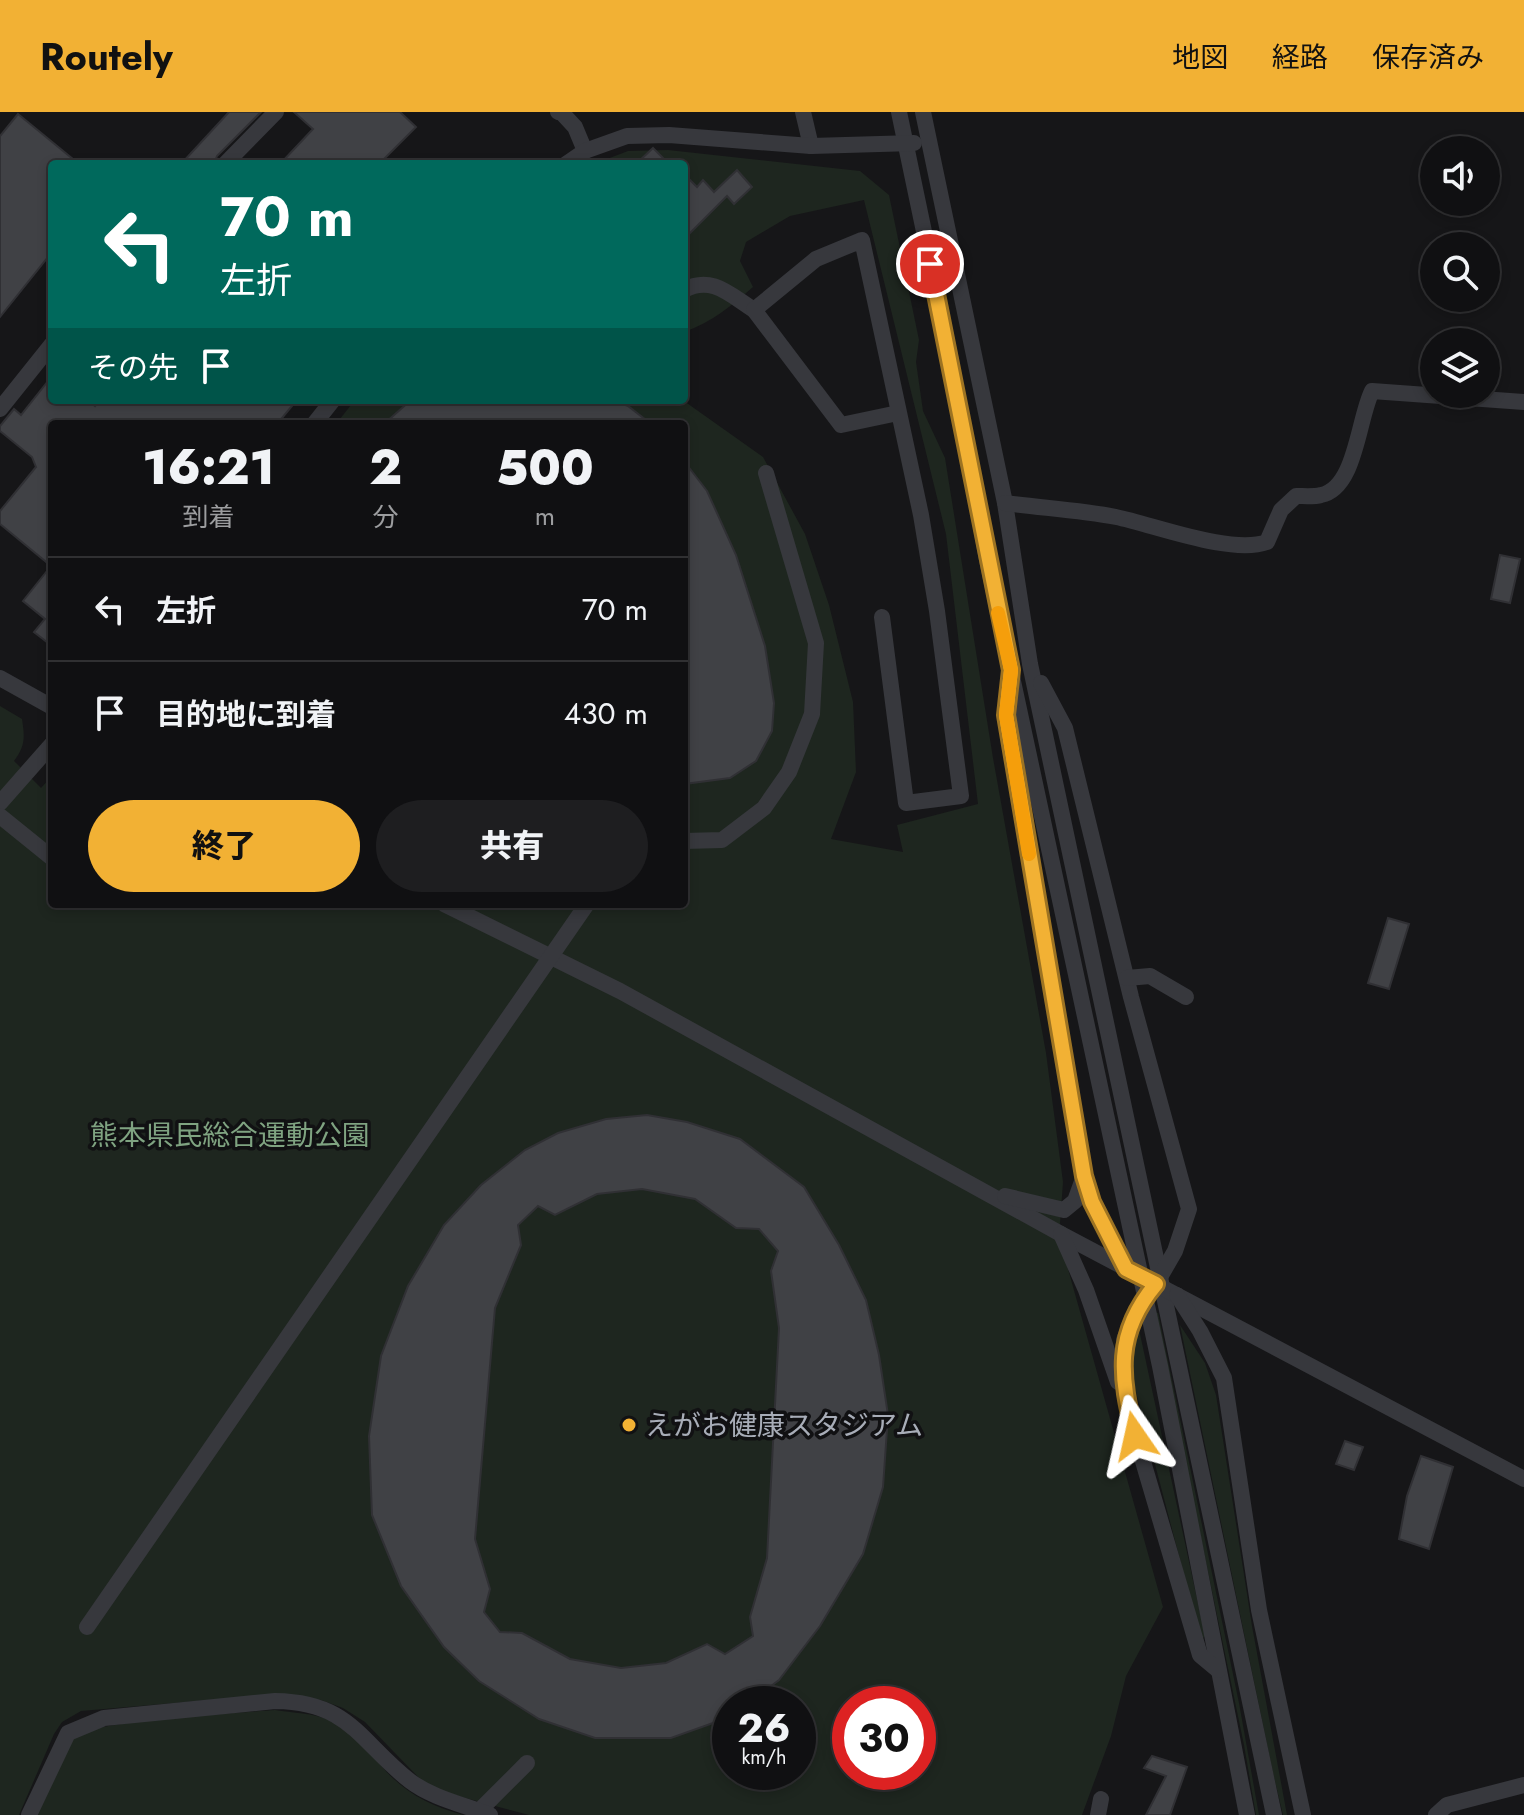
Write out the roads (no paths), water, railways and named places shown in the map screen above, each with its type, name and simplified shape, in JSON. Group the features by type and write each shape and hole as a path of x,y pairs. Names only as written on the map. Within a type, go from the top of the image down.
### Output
{"street":[{"path":"229,160 276,112"},
{"path":"558,112 575,127 585,151"},
{"path":"803,112 811,146"},
{"path":"899,112 950,356 987,560 1119,1181 1168,1365 1274,1815"},
{"path":"923,112 1005,503 1030,664 1139,1173 1218,1670 1247,1815"},
{"path":"572,160 585,151 627,136 811,146 905,145 927,140"},
{"path":"754,310 816,259 862,240 921,515 961,796 906,803 882,617"},
{"path":"688,288 698,283 713,285 754,310 841,425 898,413"},
{"path":"0,409 48,349"},
{"path":"1005,503 1114,517 1221,543 1255,546 1267,542 1281,510 1296,496 1323,495 1340,485 1372,391 1524,402"},
{"path":"317,420 330,404"},
{"path":"688,841 722,840 764,808 789,772 812,714 816,643 766,473"},
{"path":"1030,664 1065,728 1189,1209 1175,1251 1136,1310 1124,1340 1123,1362 1130,1415"},
{"path":"1011,670 1006,715 1084,1176 1092,1202 1126,1269"},
{"path":"0,678 48,705"},
{"path":"0,803 48,749"},
{"path":"0,816 48,855"},
{"path":"452,908 620,991 1061,1234 1524,1479"},
{"path":"87,1627 584,908"},
{"path":"1127,978 1150,976 1186,997"},
{"path":"984,1191 1064,1210 1075,1201 1084,1176"},
{"path":"1061,1234 1086,1290 1130,1415 1200,1655 1218,1670"},
{"path":"1176,1293 1224,1378 1259,1610 1303,1815"},
{"path":"29,1815 68,1733 104,1718 297,1701 329,1711 351,1724 412,1782 485,1813 527,1763"},
{"path":"1436,1815 1447,1805 1524,1785"}],"place":[{"name":"えがお健康スタジアム","path":"629,1425"}],"park label":[{"name":"熊本県民総合運動公園","path":"230,1135"}]}
